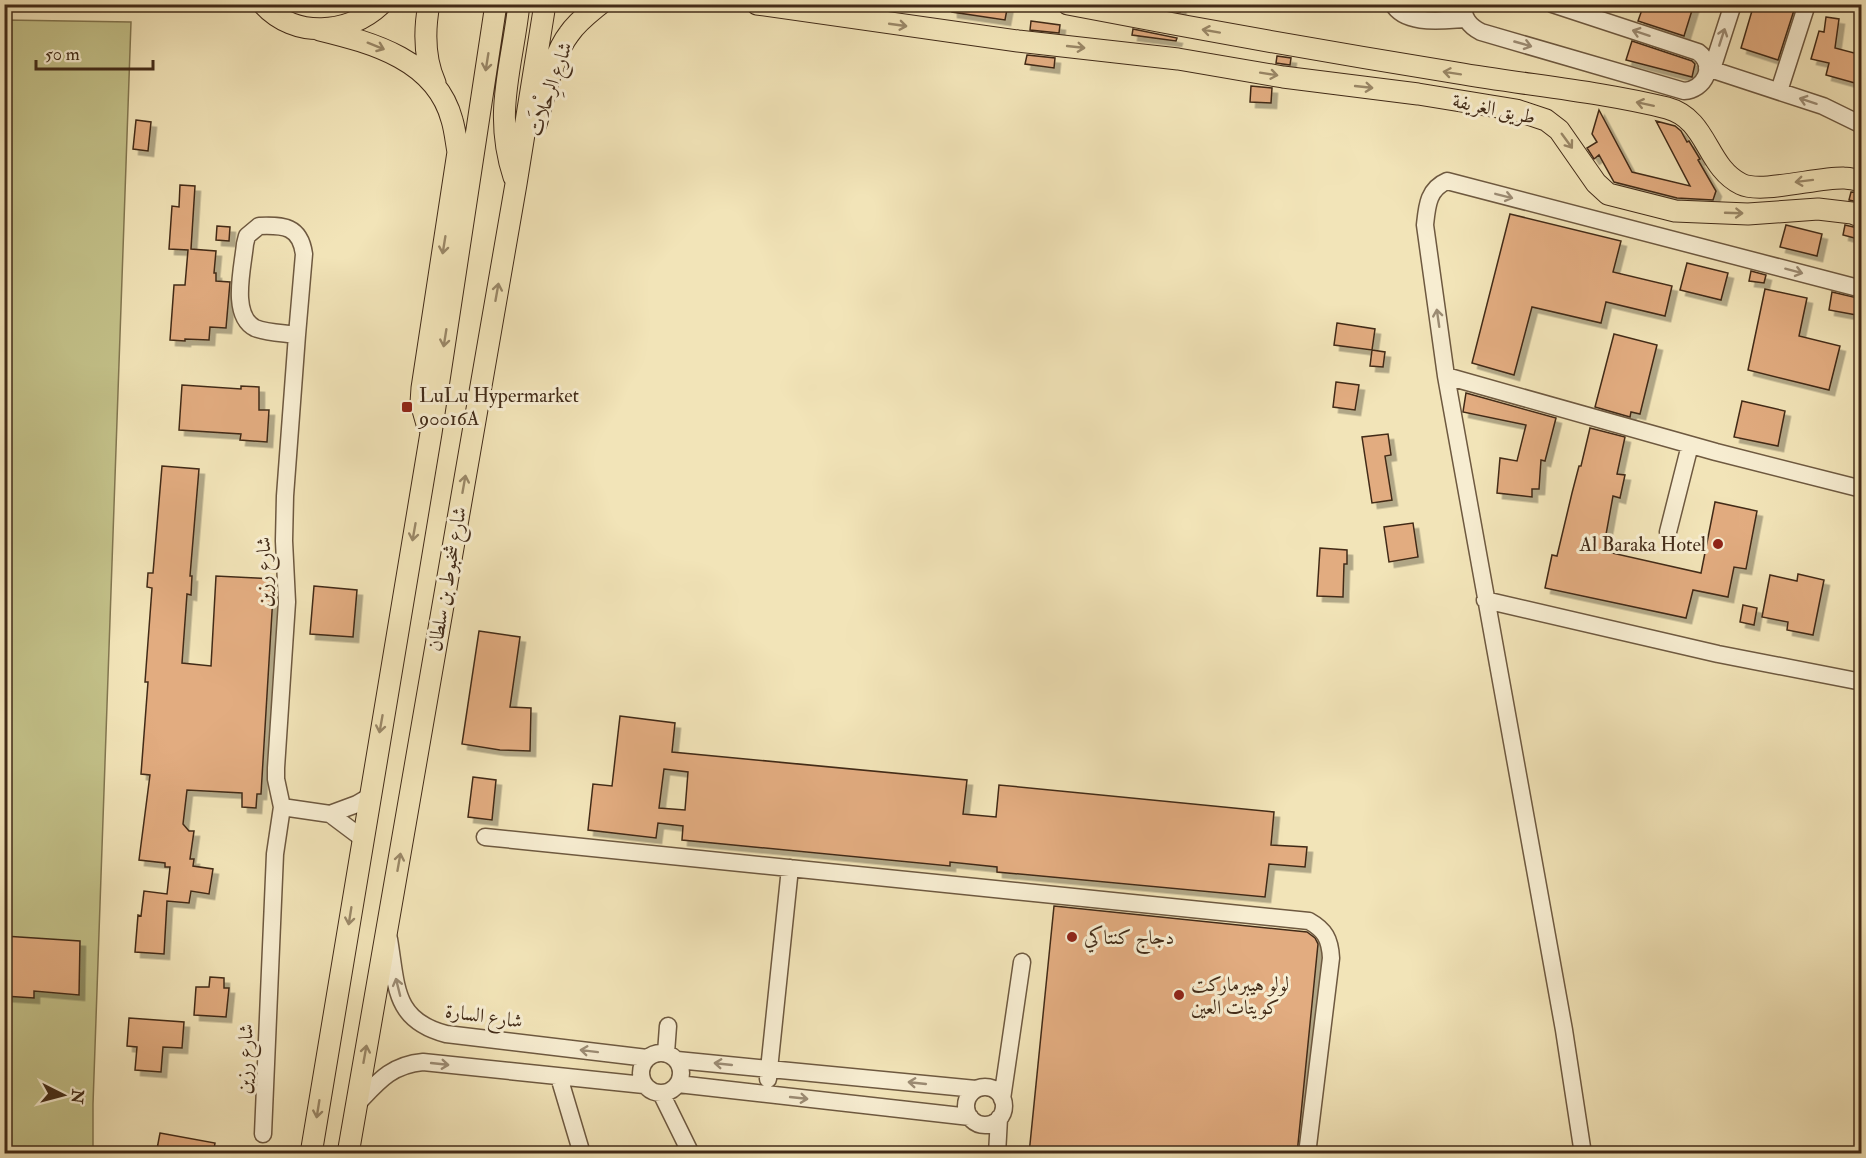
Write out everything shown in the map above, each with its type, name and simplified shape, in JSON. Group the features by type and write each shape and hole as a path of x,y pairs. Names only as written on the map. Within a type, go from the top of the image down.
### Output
{"main road":[{"path":"320,30 352,24 367,16 381,4"},
{"path":"429,4 425,42 429,69 452,120 458,152 422,388 423,414 431,433"},
{"name":"شارع شخبوط بن سلطان","path":"311,1154 431,433 496,4"},
{"path":"516,184 505,140 503,118 504,95 519,4"},
{"name":"شارع شخبوط بن سلطان","path":"348,1154 516,184 545,4"},
{"name":"شارع الرِحْلاَت","path":"516,184 567,35 600,4"},
{"path":"757,4 790,7"},
{"name":"طريق الغريفة","path":"1068,4 1138,19 1531,86 1583,92 1669,109 1684,115 1696,127 1718,163 1742,185 1754,187 1845,178 1862,181"},
{"path":"263,6 291,24 381,48 419,69 437,88"},
{"name":"طريق الغريفة","path":"790,7 1018,41 1178,59 1516,110 1546,120 1559,130 1596,183 1608,194 1675,211 1748,214 1818,209 1852,213 1862,217"}],"street":[{"path":"1393,4 1396,11 1412,18 1434,20 1464,12 1481,32 1683,91 1694,90 1704,81 1733,4"},
{"path":"1552,4 1691,49 1703,56 1709,68 1834,111 1862,125"},
{"path":"1779,91 1807,4"},
{"path":"1834,111 1862,109"},
{"path":"1583,1154 1564,1030 1446,376 1425,225 1428,202 1433,190 1447,181 1862,289"},
{"name":"شارع رزين","path":"263,1134 275,854 282,807 276,768 287,602 284,541 285,496 304,254 299,236 286,227 259,226 247,236 245,244 240,308 248,323 256,328 297,335"},
{"path":"1446,376 1690,445 1862,489"},
{"path":"1668,532 1690,445"},
{"path":"1485,600 1718,654 1862,682"},
{"path":"330,814 369,797"},
{"path":"282,807 330,814 362,838"},
{"path":"485,837 1310,921 1328,936 1332,958 1308,1154"},
{"path":"766,1094 790,868"},
{"name":"شارع السارة","path":"387,928 402,1002 419,1024 446,1034 647,1058"},
{"path":"976,1089 967,1099 966,1105 970,1117 975,1122 988,1125 999,1118 1003,1112 1002,1099 1022,962"},
{"path":"356,1105 383,1077 407,1064 423,1062 644,1085 661,1094 678,1084 681,1072 671,1056 668,1026"},
{"path":"644,1085 640,1071 647,1058 659,1052 671,1056 769,1069 976,1089 988,1087 994,1089 1002,1099"},
{"path":"559,1077 582,1154"},
{"path":"678,1084 970,1117"},
{"path":"661,1094 691,1154"},
{"path":"997,1154 999,1118"}],"shaded area":[{"path":"5,20 131,22 93,1153 5,1154"}],"building":[{"path":"952,4 1008,4 1005,20 952,12"},
{"path":"1139,4 1181,4 1180,12"},
{"path":"1644,4 1694,4 1684,36 1638,21"},
{"path":"1754,4 1796,4 1778,60 1741,48"},
{"path":"1826,17 1839,19 1835,48 1862,55 1862,85 1826,75 1829,63 1811,59 1819,31 1824,32"},
{"path":"1031,21 1060,25 1059,33 1030,30"},
{"path":"1133,29 1177,38 1176,41 1132,35"},
{"path":"1632,41 1692,61 1695,64 1692,77 1626,60"},
{"path":"1027,55 1055,58 1054,68 1025,64"},
{"path":"1277,56 1291,58 1290,65 1276,63"},
{"path":"1251,86 1272,88 1271,103 1250,102"},
{"path":"1599,110 1632,172 1690,186 1656,121 1675,126 1687,142 1689,141 1700,159 1698,160 1716,191 1713,200 1677,198 1614,182 1599,155 1594,159 1587,148 1597,142 1592,134"},
{"path":"136,120 151,122 148,151 133,149"},
{"path":"180,185 195,186 191,249 216,251 214,273 216,273 216,281 230,282 226,328 210,327 209,340 170,340 174,285 185,285 188,250 169,249 172,206 179,207"},
{"path":"1851,192 1862,193 1862,203 1849,200"},
{"path":"1510,214 1621,241 1613,272 1672,286 1665,316 1606,302 1601,323 1532,307 1514,375 1472,363"},
{"path":"1786,225 1822,234 1817,256 1780,247"},
{"path":"1845,225 1862,229 1862,240 1843,235"},
{"path":"217,226 230,227 229,241 216,240"},
{"path":"1687,263 1728,273 1721,300 1680,290"},
{"path":"1751,271 1766,275 1764,283 1749,281"},
{"path":"1765,289 1807,298 1799,336 1840,346 1829,390 1748,370"},
{"path":"1832,292 1862,299 1862,316 1829,310"},
{"path":"1337,323 1375,329 1372,350 1334,345"},
{"path":"1614,334 1657,345 1640,414 1631,412 1630,417 1595,407"},
{"path":"1372,350 1385,352 1383,367 1370,366"},
{"path":"1336,382 1359,385 1355,410 1333,407"},
{"path":"182,385 241,389 241,386 259,387 259,410 269,410 267,442 240,440 241,434 179,430"},
{"path":"1466,393 1556,418 1545,461 1541,460 1539,489 1532,489 1532,497 1497,493 1500,458 1517,461 1526,425 1463,412"},
{"path":"1742,401 1785,411 1778,446 1734,437"},
{"path":"1590,428 1625,437 1617,474 1625,475 1620,498 1613,496 1603,551 1701,573 1715,502 1757,511 1746,569 1734,567 1728,597 1693,590 1686,618 1545,588 1552,555 1557,556"},
{"path":"1388,434 1391,455 1385,456 1392,500 1372,503 1362,437"},
{"path":"162,466 199,469 190,576 192,576 191,595 187,594 182,663 211,666 216,576 274,579 261,794 257,794 256,808 242,807 242,793 187,790 183,824 189,831 194,831 190,859 194,859 193,866 213,869 209,894 191,891 189,903 167,901 164,954 135,952 138,915 141,916 144,891 167,894 170,867 165,867 165,863 139,860 150,775 141,774 152,588 147,587 148,573 153,573"},
{"path":"1413,523 1418,557 1389,562 1384,527"},
{"path":"1320,548 1347,550 1347,564 1344,564 1343,597 1317,596"},
{"path":"1798,574 1824,580 1813,635 1787,630 1788,622 1762,617 1770,575 1797,581"},
{"path":"314,586 357,590 353,637 310,634"},
{"path":"1743,605 1757,608 1754,625 1740,622"},
{"path":"479,631 520,637 510,707 531,708 530,751 500,750 462,744"},
{"path":"620,716 675,723 672,752 967,780 963,814 996,817 999,785 1274,812 1271,845 1307,847 1305,867 1269,864 1265,897 997,872 997,867 950,862 950,866 682,840 683,826 658,823 656,838 588,830 593,784 612,786","holes":["664,769 688,772 685,810 659,808"]},
{"path":"473,777 496,780 492,820 468,817"},
{"name":"لولو هيبرماركت كويتات العين","path":"1054,906 1307,932 1315,938 1318,944 1297,1154 1029,1154"},
{"path":"4,936 80,941 79,995 34,991 34,998 4,996"},
{"path":"210,977 224,978 224,988 229,988 226,1017 194,1015 196,987 209,987"},
{"path":"129,1018 184,1022 182,1048 163,1047 161,1072 135,1070 137,1047 127,1046"},
{"path":"160,1133 215,1143 213,1154 156,1154"}],"place":[{"name":"LuLu Hypermarket 90016A","path":"407,407"},
{"name":"Al Baraka Hotel","path":"1718,544"},
{"name":"دجاج كنتاكي","path":"1072,937"},
{"name":"لولو هيبرماركت كويتات العين","path":"1179,995"}]}
